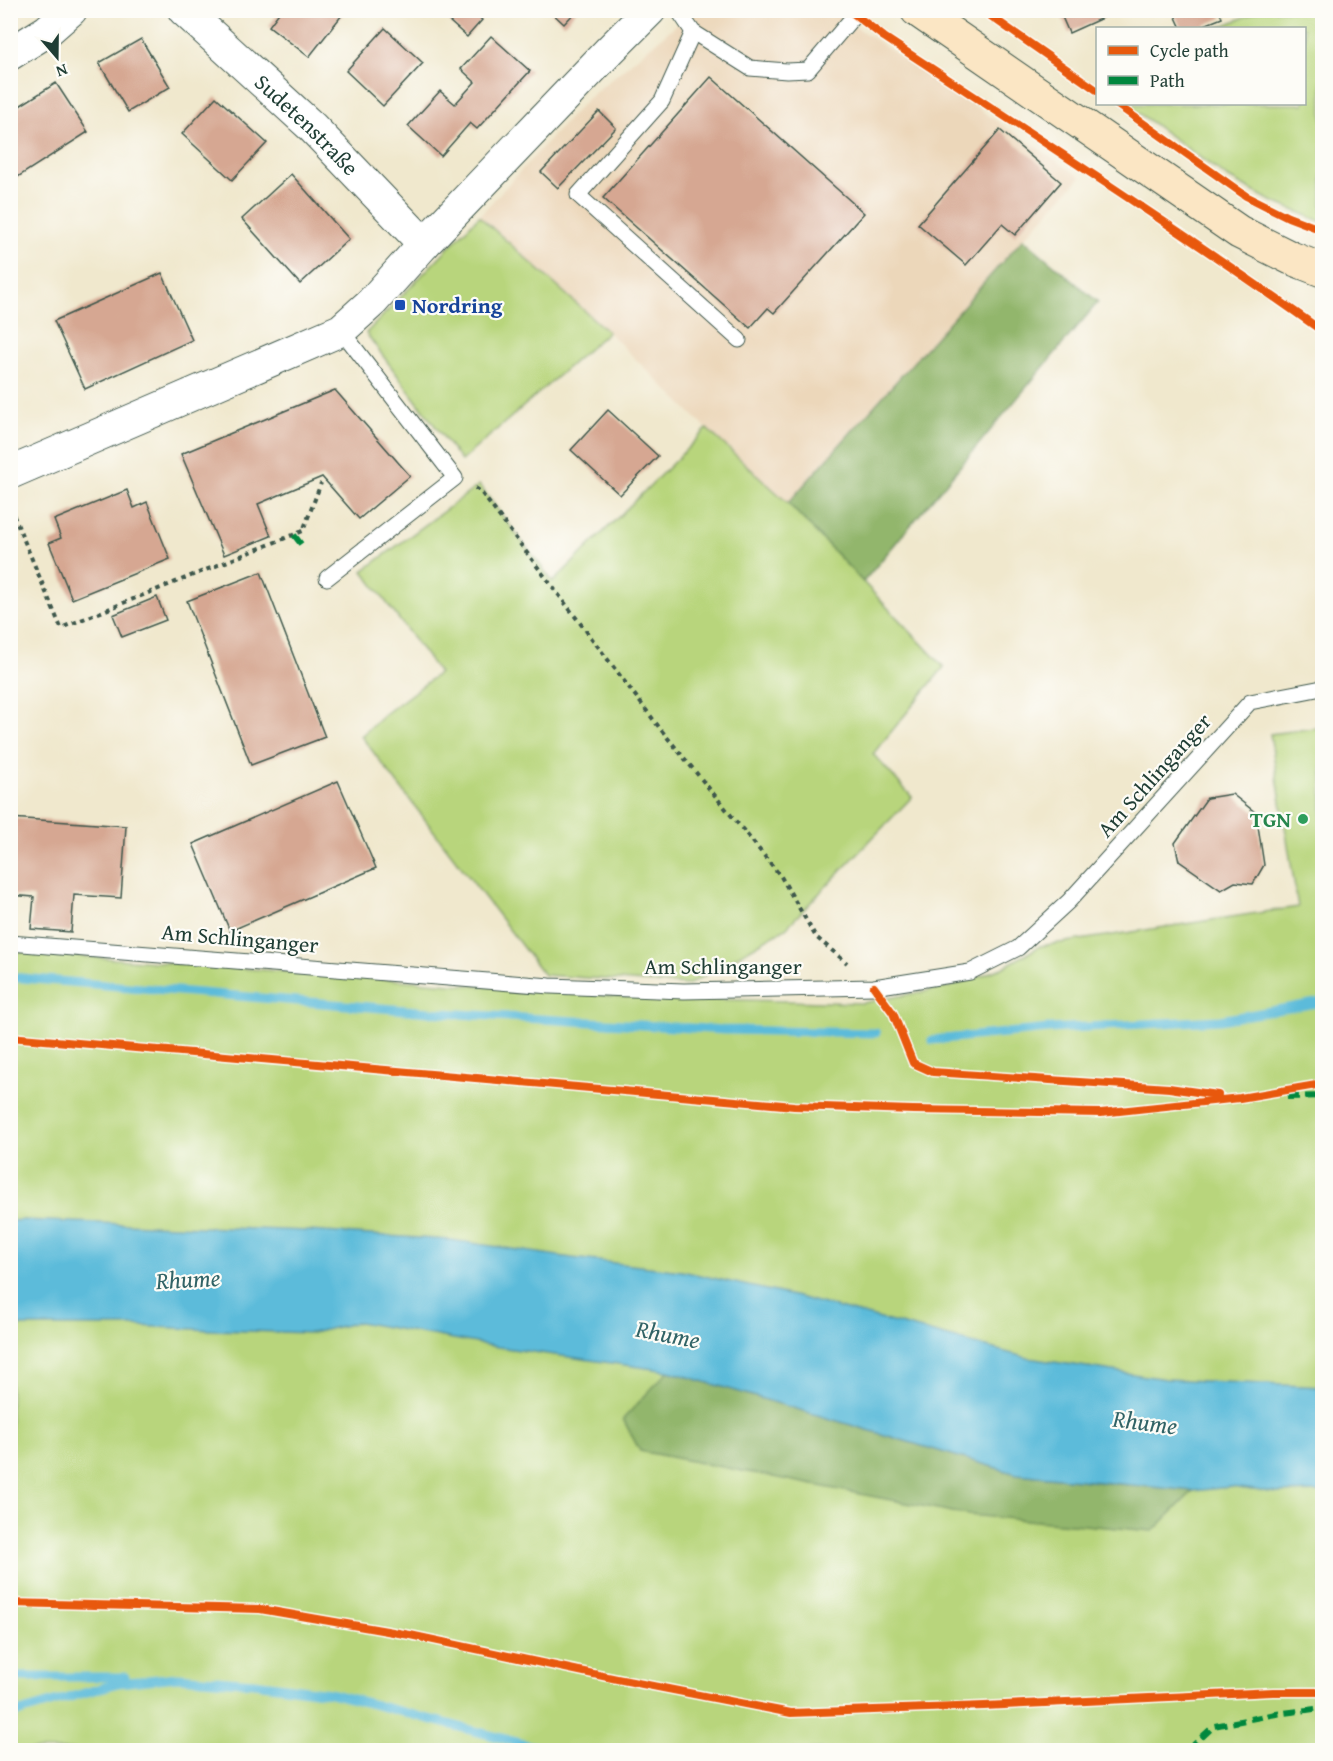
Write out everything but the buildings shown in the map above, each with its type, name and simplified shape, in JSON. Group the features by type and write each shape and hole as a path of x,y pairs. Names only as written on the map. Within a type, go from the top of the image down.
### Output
{"main road":[{"path":"917,10 1239,232 1291,258 1323,270"}],"street":[{"path":"10,54 47,31 71,10"},
{"name":"Sudetenstraße","path":"184,10 312,127 424,244"},
{"path":"10,473 341,330 372,302 424,244 650,10"}],"lane":[{"path":"678,10 693,32 750,68 787,71 808,70 859,10"},
{"path":"693,32 663,101 578,195 739,339"},
{"path":"327,578 455,478 341,330"},
{"name":"Am Schlinganger","path":"10,943 550,986 684,990 874,987 970,972 1018,948 1069,901 1250,702 1323,688"}],"path":[{"path":"455,478 480,491 662,731 780,875 816,937 874,987"},
{"path":"10,507 61,628 303,531 321,483"}],"shaded area":[{"path":"693,11 832,11 1081,177 788,503 707,429 608,332 479,216 586,100"}],"green space":[{"path":"1261,10 1322,11 1322,222 1269,200 1227,177 1127,105 1306,105 1306,27 1220,27"},
{"path":"479,216 608,332 461,461 366,333"},
{"path":"1023,239 1098,302 863,582 788,503"},
{"path":"707,429 788,503 944,667 873,754 912,797 786,928 688,985 544,975 361,736 385,714 439,673 363,571 479,485 553,582"},
{"path":"1322,727 1322,1750 278,1750 264,1745 252,1750 11,1750 10,951 626,997 862,1003 953,986 1002,968 1040,946 1298,907 1270,734"},
{"path":"668,1371 1017,1474 1193,1491 1153,1531 968,1515 640,1451 623,1419"}],"water":[{"name":"Rhume","path":"11,1221 308,1231 451,1240 682,1271 798,1297 1028,1358 1166,1379 1322,1387 1322,1492 1277,1493 1230,1487 1193,1491 1017,1474 668,1371 498,1347 359,1322 312,1333 139,1326 11,1326"}],"waterway":[{"path":"10,977 442,1013 725,1030 876,1033"},
{"path":"932,1040 1049,1029 1220,1020 1322,1002"},
{"path":"10,1677 125,1677"},
{"path":"10,1715 118,1683 178,1677 254,1683 330,1693 547,1750"}],"marked path":[{"path":"294,535 301,544"},
{"path":"1287,1097 1322,1096"},
{"path":"1188,1750 1214,1726 1322,1708"}],"cycle path":[{"path":"849,10 884,37 1159,219 1322,331"},
{"path":"982,10 1096,90"},
{"path":"1117,105 1246,196 1288,217 1322,230"},
{"path":"874,987 893,1013 913,1063 933,1072 1169,1088 1218,1095"},
{"path":"10,1037 794,1106 1101,1113 1240,1098 1322,1084"},
{"path":"10,1603 260,1609 410,1635 791,1713 1273,1692 1322,1692"}],"place":[{"name":"Nordring","path":"400,305"},
{"name":"TGN","path":"1303,819"}]}
